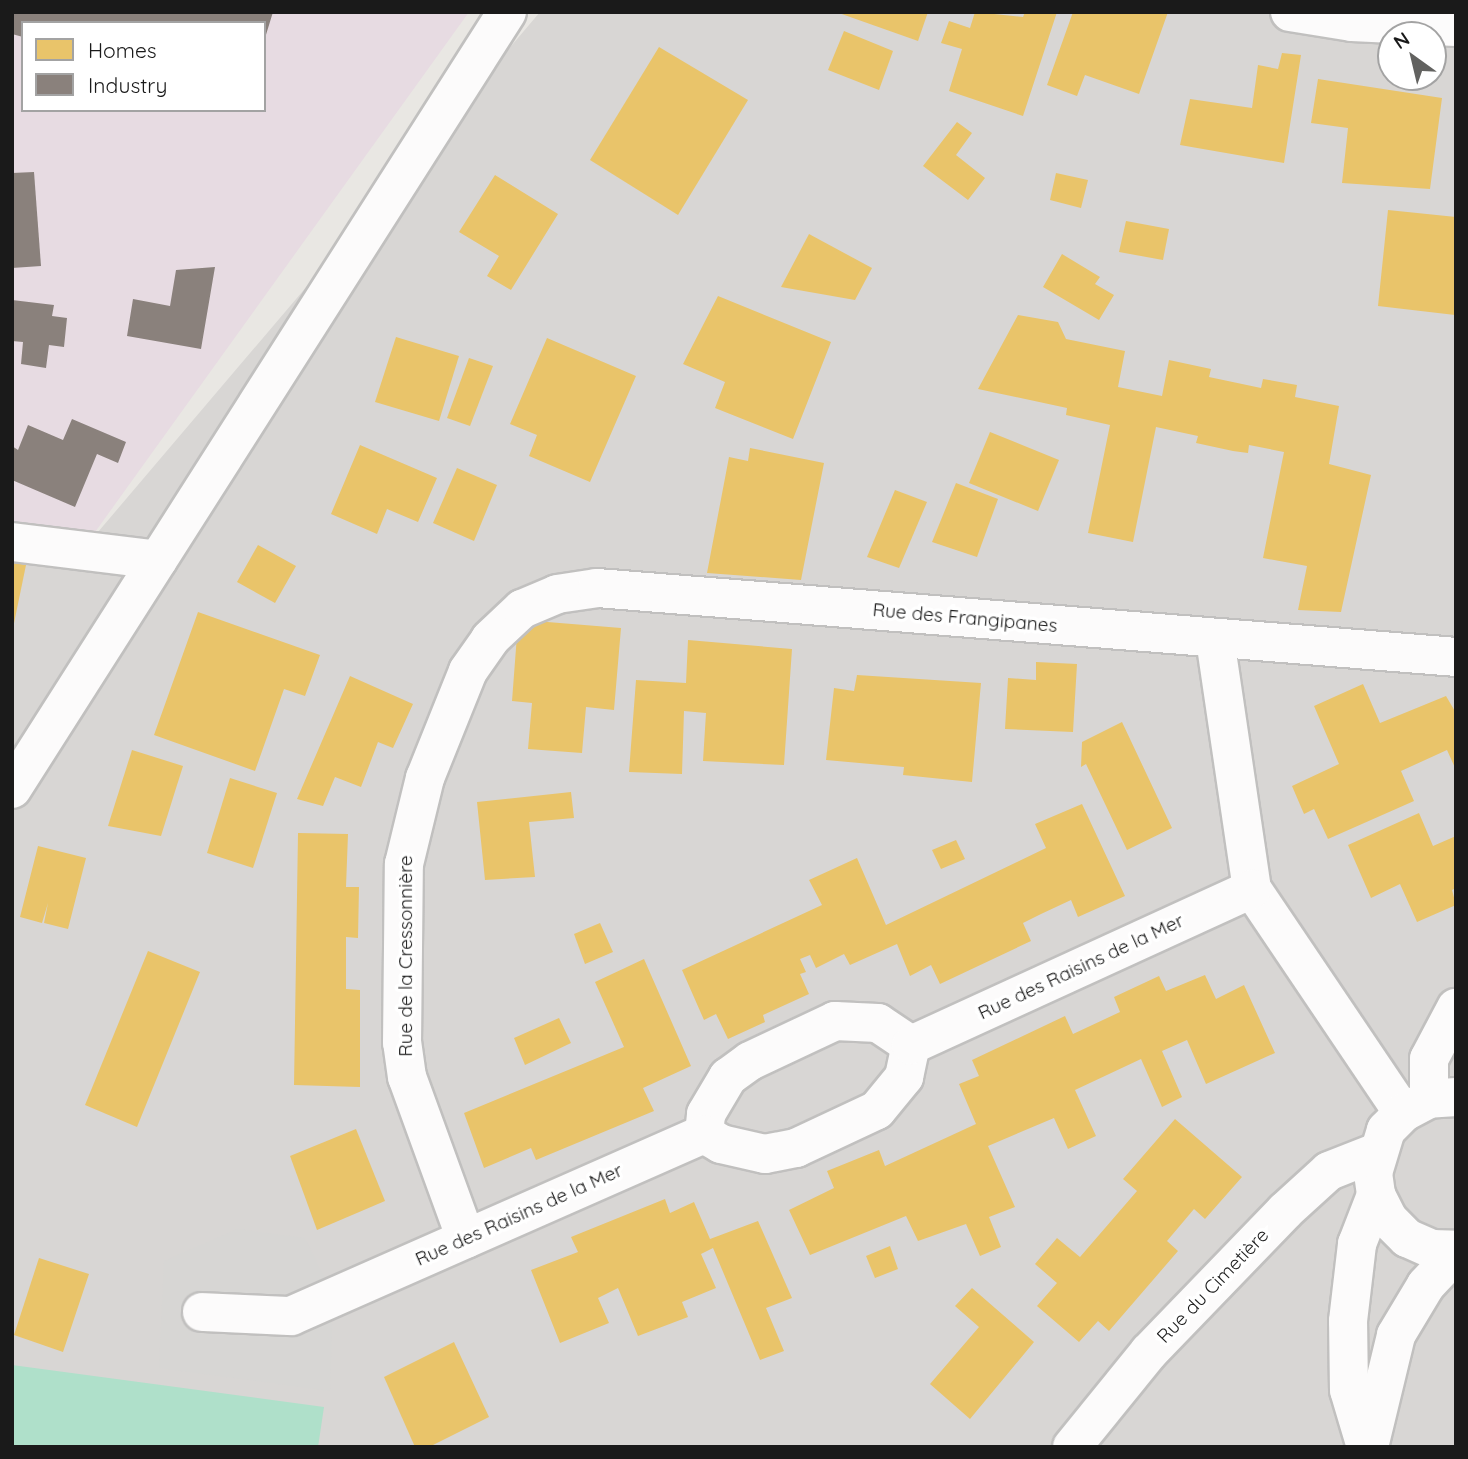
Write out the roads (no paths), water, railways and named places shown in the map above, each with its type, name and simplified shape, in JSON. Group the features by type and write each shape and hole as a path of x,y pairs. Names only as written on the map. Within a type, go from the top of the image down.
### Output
{"street":[{"path":"12,789 507,12"},
{"path":"1290,12 1352,22 1456,27"},
{"path":"12,542 158,560"},
{"name":"Rue des Frangipanes","path":"490,639 522,609 556,594 597,588 1456,657"},
{"name":"Rue de la Cressonnière","path":"466,1239 407,1077 402,1043 404,864 425,778 468,671 490,639"},
{"path":"1215,639 1252,889 1429,1103"},
{"name":"Rue des Raisins de la Mer","path":"911,1045 1252,889"},
{"path":"1429,1103 1429,1059 1456,1008"},
{"path":"835,1021 878,1023 911,1045 904,1077 893,1096 877,1110 796,1148 765,1154 721,1144 704,1134 706,1114 728,1077 750,1061 835,1021"},
{"path":"1368,1447 1349,1390 1348,1321 1357,1244 1376,1195 1377,1152 1387,1130 1429,1103"},
{"name":"Rue des Raisins de la Mer","path":"202,1312 290,1316 704,1134"},
{"name":"Rue du Cimetière","path":"1072,1447 1149,1352 1285,1211 1329,1171 1377,1152"},
{"path":"1376,1195 1388,1219 1407,1238 1432,1249 1456,1252"},
{"path":"1368,1447 1396,1335 1426,1285 1456,1252"}]}
